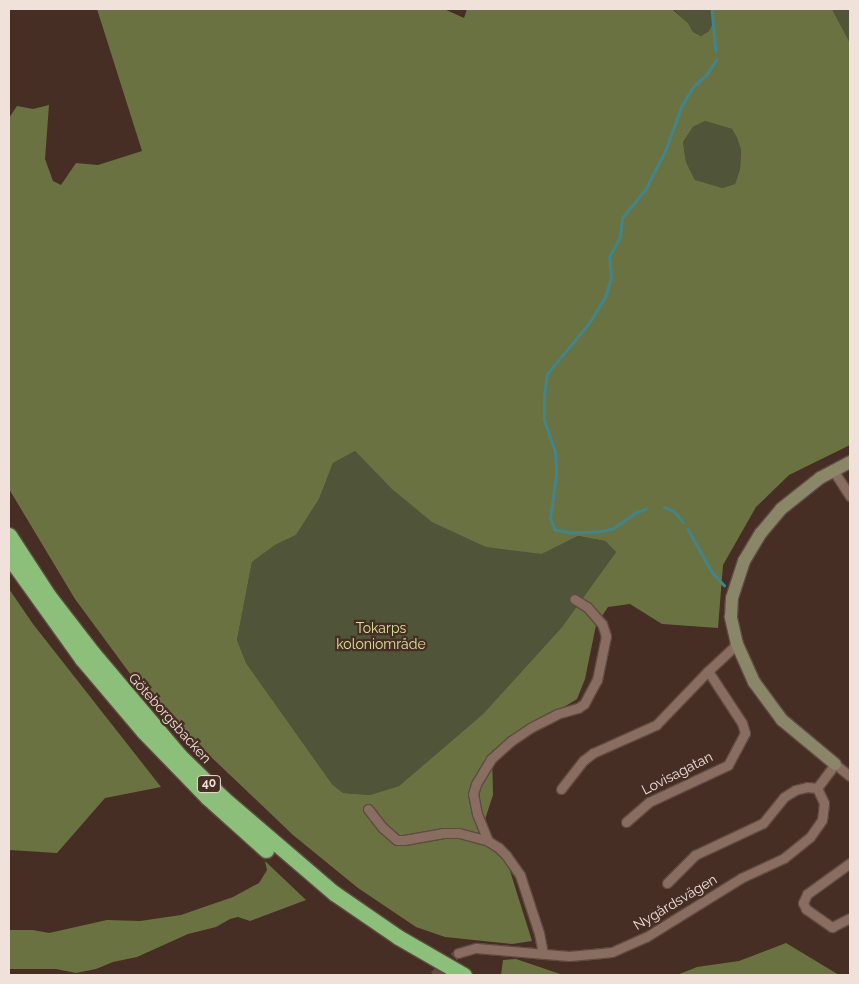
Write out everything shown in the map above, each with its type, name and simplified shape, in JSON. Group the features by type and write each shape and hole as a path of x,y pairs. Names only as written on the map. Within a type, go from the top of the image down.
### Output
{"highway":[{"name":"Göteborgsbacken","path":"9,534 48,595 92,652 179,755 223,798 334,893 398,937 464,975"},
{"name":"Göteborgsbacken","path":"9,557 82,660 143,731 208,798 328,900 392,944 443,975"}],"street":[{"path":"850,462 806,487 781,509 762,533 744,561 732,598 732,617 737,644 746,669 775,711 798,734 850,776"},
{"path":"833,470 850,496"},
{"path":"543,954 539,933 520,875 506,855 488,840 477,814 474,794 476,784 491,759 511,741 537,724 584,704 597,680 606,636 602,624 588,607 574,599"},
{"path":"561,789 574,771 593,753 656,725 708,670 737,644"},
{"name":"Lovisagatan","path":"626,822 649,802 728,765 745,733 742,723 708,670"},
{"path":"817,788 834,764"},
{"name":"Nygårdsvägen","path":"458,953 476,948 569,956 612,952 646,937 741,878 784,858 810,837 822,820 824,803 817,788 807,787 795,790 784,797 762,823 695,855 667,883"},
{"path":"368,809 397,840 450,833 488,840"},
{"path":"850,863 807,894 804,903 806,909 832,927 839,926 850,918"}],"green space":[{"path":"97,9 444,9 464,18 467,9 672,9 688,23 693,32 701,36 709,31 714,20 711,9 832,9 850,43 850,445 789,475 756,507 723,565 718,628 662,624 630,604 608,607 596,625 585,679 577,699 492,751 493,795 478,841 505,855 532,941 512,944 445,937 416,927 358,888 293,835 145,694 75,599 9,489 9,118 17,106 33,109 49,105 45,159 53,181 61,185 76,163 98,165 142,151","holes":["705,121 732,129 737,138 741,150 740,169 735,184 722,188 695,180 686,162 683,142 693,127","355,451 392,489 432,522 486,547 542,554 578,536 605,541 616,552 562,627 483,714 399,786 370,795 343,793 332,784 246,663 237,640 252,562 275,545 296,535 319,499 333,463"]},
{"path":"673,9 711,9 714,20 709,31 701,36 693,32 688,23"},
{"path":"832,9 849,9 850,43"},
{"path":"705,121 732,129 737,138 741,150 740,169 735,184 722,188 695,180 686,162 683,142 693,127"},
{"name":"Tokarps koloniområde","path":"355,451 392,488 542,554 578,536 605,541 616,552 562,627 483,714 399,786 370,795 343,793 332,784 246,663 237,640 252,562 275,545 296,535 319,499 333,463"},
{"path":"9,589 33,624 161,787 105,798 57,853 9,850"},
{"path":"265,861 306,900 250,921 238,917 230,919 216,927 188,934 137,957 113,962 96,969 76,973 56,969 9,969 9,930 33,930 49,933 107,920 140,921 181,915 233,897 259,883 267,870"},
{"path":"786,943 839,975 677,975 697,967 739,961"},
{"path":"516,959 563,975 501,975 503,960"}],"waterway":[{"path":"712,9 716,51"},
{"path":"646,509 636,513 613,529 599,532 572,533 555,530 550,519 556,475 555,452 544,420 547,374 589,323 605,297 611,278 609,257 620,237 622,218 646,188 666,149 681,107 693,87 706,75 716,60"},
{"path":"664,507 674,511 683,522"},
{"path":"688,529 712,572 724,585"}],"tunnel":[{"path":"434,975 458,953"}]}
